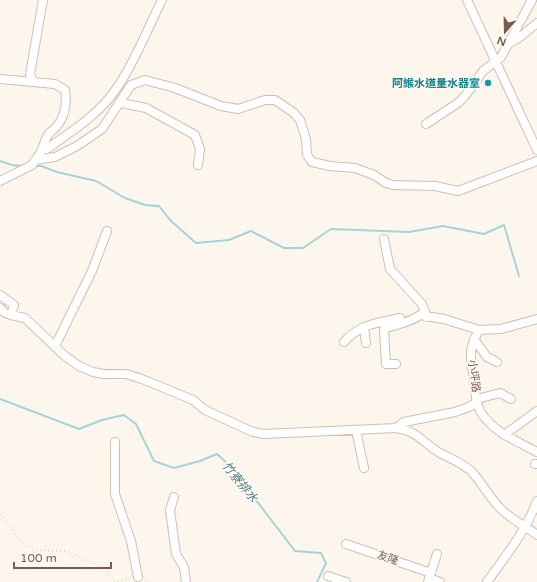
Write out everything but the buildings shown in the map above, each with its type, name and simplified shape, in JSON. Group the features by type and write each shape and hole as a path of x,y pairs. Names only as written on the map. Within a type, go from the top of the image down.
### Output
{"street":[{"path":"33,82 30,74 43,0"},
{"path":"47,149 90,118 114,92 135,56 162,0"},
{"path":"467,0 537,150"},
{"path":"426,124 458,103 465,96 482,71 501,57 532,0"},
{"path":"508,45 537,23"},
{"path":"0,79 55,84 65,90 67,104 57,127 49,134 40,155 23,169 0,181"},
{"path":"35,160 55,157 77,146 102,129 121,103 131,85 145,80 175,88 221,106 238,109 265,100 275,100 294,113 300,120 306,139 307,155 312,162 330,166 356,168 393,185 435,186 458,191 537,161"},
{"path":"121,103 146,108 195,135 200,149 198,165"},
{"path":"55,346 92,271 107,231"},
{"path":"384,239 390,269 422,304 424,316"},
{"path":"0,295 14,305 11,315"},
{"path":"0,308 6,313 25,318 65,356 79,366 93,372 104,374 126,374 142,379 193,400 205,410 253,432 264,434 396,428 407,429 422,438 441,453 464,465 471,471 493,501 503,511 537,535"},
{"path":"396,364 386,364 384,329 424,316"},
{"path":"344,342 351,334 364,327 380,322 424,316 444,319 479,330 501,329 537,318"},
{"path":"364,327 366,343"},
{"name":"小坪路","path":"479,330 474,338 470,350 470,356 477,401 481,413 504,435 537,452"},
{"path":"474,338 487,357 497,362"},
{"path":"396,428 404,422 455,412 469,407 477,401 500,393 511,399"},
{"path":"504,435 537,411"},
{"path":"356,430 364,468"},
{"path":"115,442 116,494 131,541 138,576"},
{"path":"174,497 170,510 176,554 184,567 186,582"},
{"path":"487,582 525,526 537,501"},
{"name":"友隆","path":"346,544 440,582"},
{"path":"429,578 437,554"},
{"path":"328,576 346,582"}],"path":[{"path":"0,514 26,546 38,550 66,551 104,568 115,582 138,576 150,582"}],"waterway":[{"path":"0,161 12,165 23,166"},
{"path":"34,166 41,166 57,172 96,181 125,198 145,205 159,206 171,221 196,243 229,240 251,231 284,248 303,248 331,229 409,232 443,226 484,234 504,225 519,276"},
{"name":"竹寮排水","path":"0,399 79,429 102,420 124,415 136,424 154,461 174,468 200,461 217,454 229,465 295,551 321,553 326,563 317,582"}],"place":[{"name":"阿緱水道量水器室","path":"488,83"}]}
